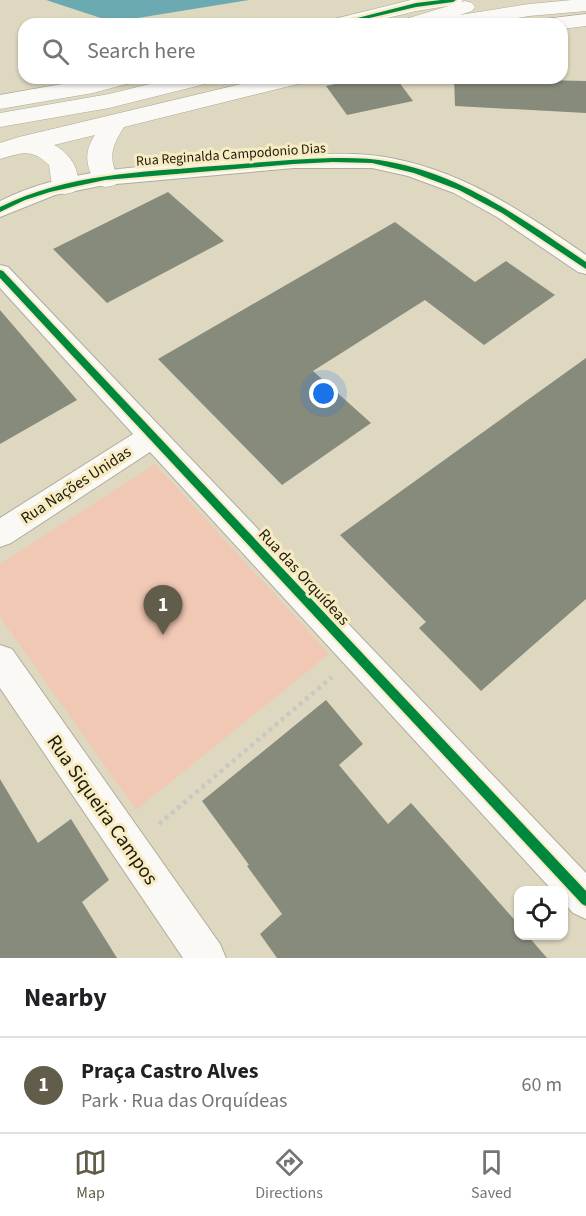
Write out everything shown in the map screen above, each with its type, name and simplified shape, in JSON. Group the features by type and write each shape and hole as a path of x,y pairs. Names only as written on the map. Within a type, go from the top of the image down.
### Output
{"main road":[{"path":"361,18 416,5 453,0"},
{"path":"427,18 496,0"},
{"path":"481,18 529,10 586,5"},
{"path":"568,22 586,20"},
{"path":"0,102 97,84"},
{"path":"0,120 109,101 177,84"},
{"path":"0,150 270,84"},
{"path":"106,179 99,166 97,155 99,146 115,123"},
{"path":"28,142 52,154 61,162 66,171 65,186"}],"street":[{"name":"Rua Reginalda Campodonio Dias","path":"0,210 24,198 65,186 106,179 287,162 374,161 417,171 464,188 586,266"},
{"name":"Rua das Orquídeas","path":"0,273 586,900"},
{"name":"Rua Nações Unidas","path":"0,534 152,436"},
{"name":"Rua Siqueira Campos","path":"0,660 129,850 206,958"}],"path":[{"path":"129,850 357,655"}],"shaded area":[{"path":"155,464 329,654 136,810 0,617 0,564"}],"water":[{"path":"46,0 249,0 138,18 101,18"}],"building":[{"path":"568,81 586,81 586,113 455,106 454,84 568,84"},
{"path":"400,84 413,101 347,115 326,86"},
{"path":"168,192 224,241 107,303 53,249"},
{"path":"395,222 475,282 506,261 555,295 484,345 425,300 313,371 371,423 282,485 158,359"},
{"path":"0,310 77,400 0,444"},
{"path":"586,358 586,599 481,691 419,628 426,622 340,535"},
{"path":"326,700 363,744 339,765 388,824 411,803 514,919 514,940 531,940 547,958 277,958 260,934 282,914 202,801"},
{"path":"0,779 38,843 71,819 109,880 82,902 117,958 0,958"}],"cycle path":[{"path":"362,18 416,5 453,0"},
{"path":"0,210 48,190 105,178 294,162 372,161 416,171 462,188 505,211 586,266"},
{"path":"0,273 586,900"}],"place":[{"name":"Praça Castro Alves","path":"163,635"}]}
